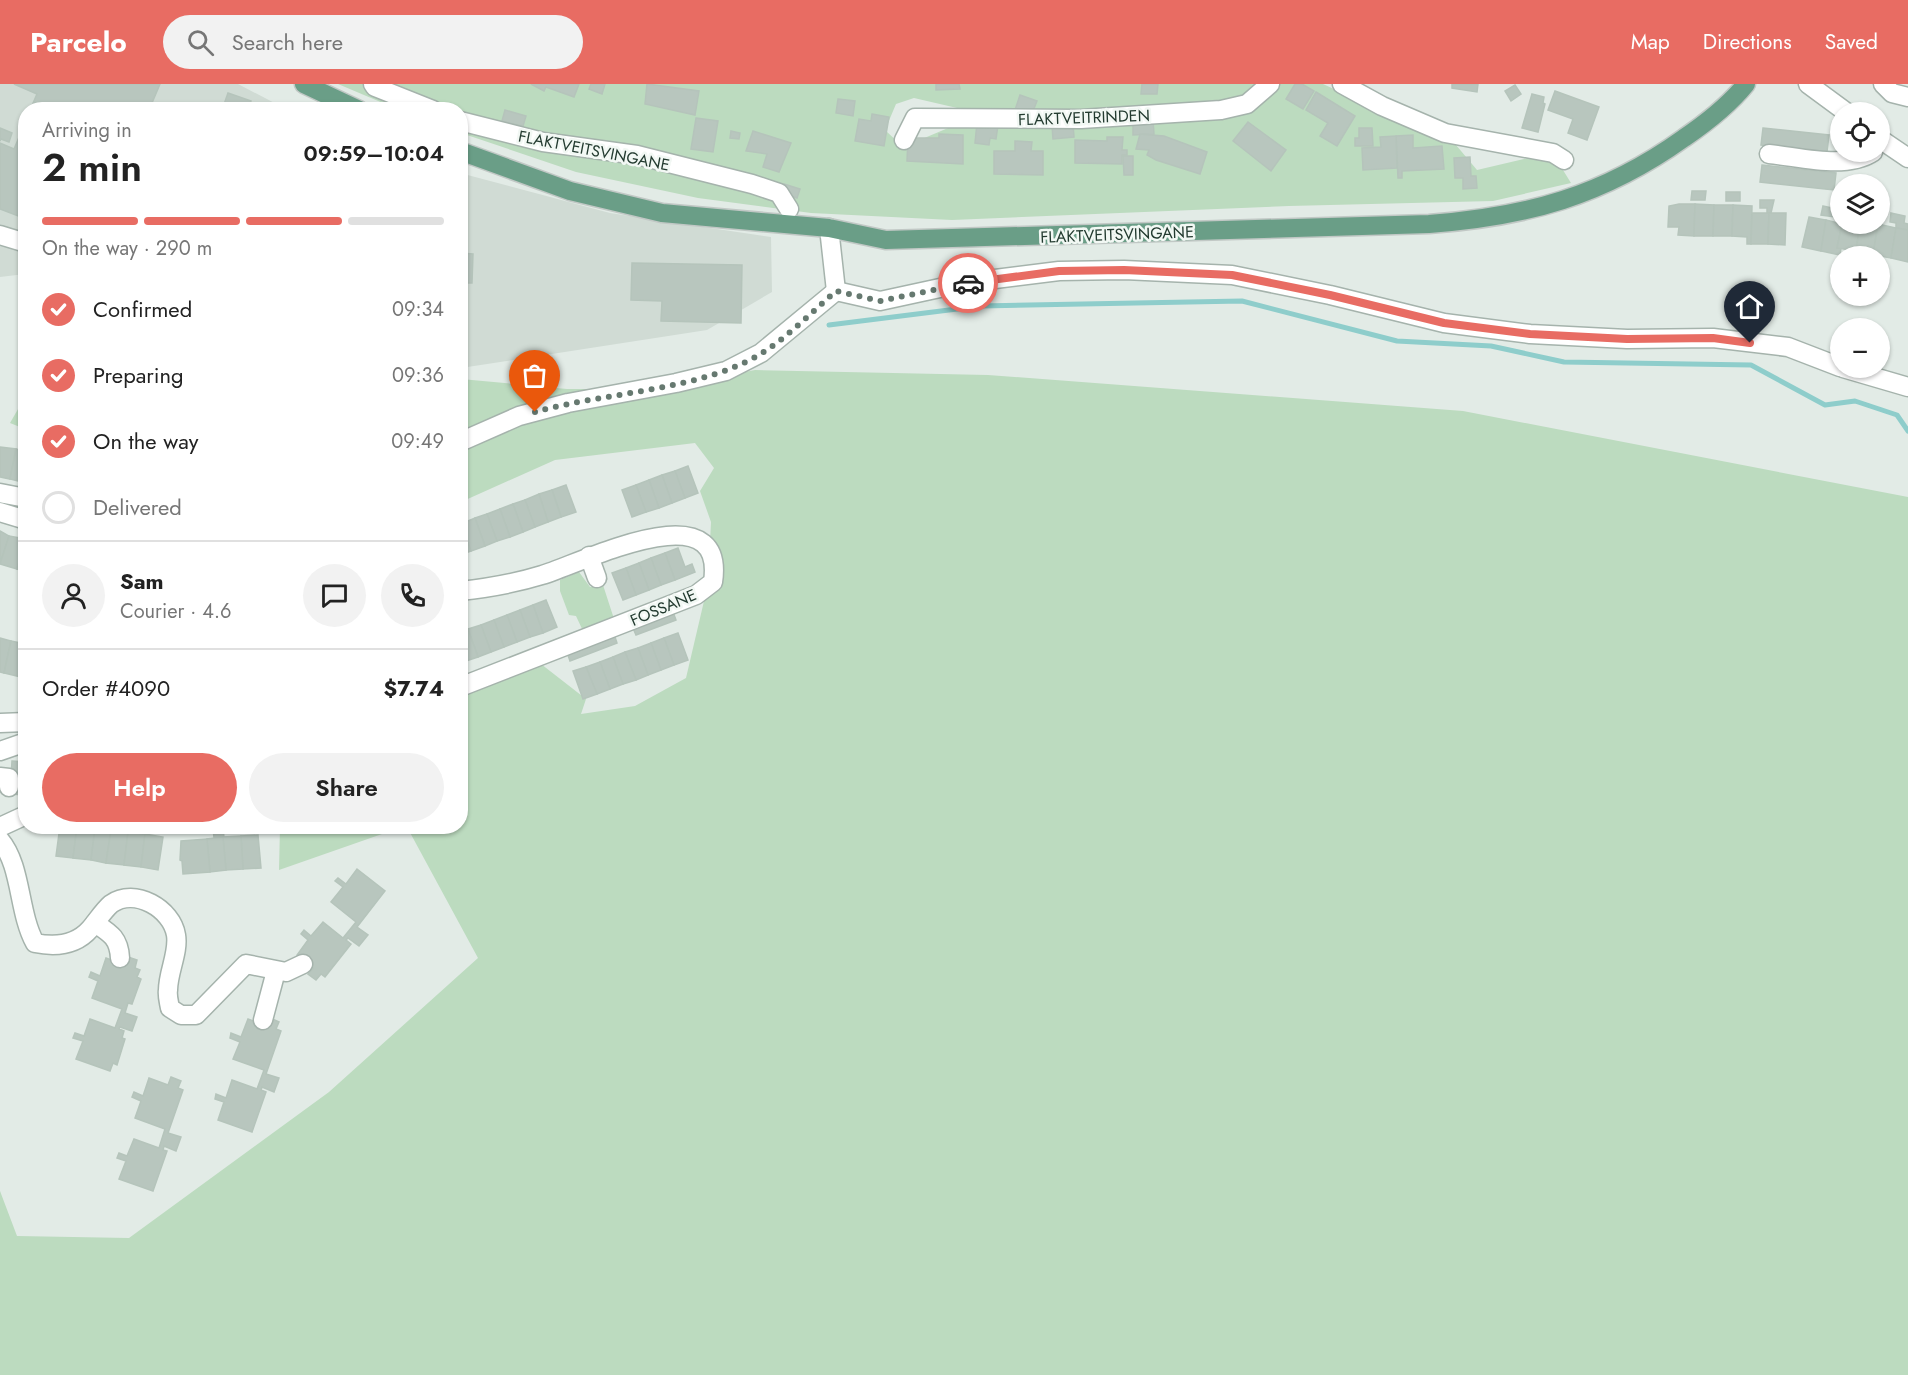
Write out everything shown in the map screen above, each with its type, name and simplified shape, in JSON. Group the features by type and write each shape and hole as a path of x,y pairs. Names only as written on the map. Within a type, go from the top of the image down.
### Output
{"main road":[{"path":"304,84 342,102"},
{"name":"FLAKTVEITSVINGANE","path":"468,154 570,191 662,213 830,228 886,240 1477,220 1582,196 1615,180 1664,152 1707,122 1746,84"}],"street":[{"path":"373,84 415,102"},
{"name":"FLAKTVEITRINDEN","path":"904,140 915,118 1081,119 1221,110 1247,104 1270,84"},
{"path":"1342,84 1382,106 1445,133 1553,153 1564,160"},
{"path":"1808,84 1832,102"},
{"path":"1883,84 1892,93 1908,97"},
{"name":"FLAKTVEITSVINGANE","path":"468,123 543,142 637,155 752,184 779,193 789,209"},
{"path":"1890,150 1908,158"},
{"path":"1769,154 1830,159"},
{"path":"830,228 836,291"},
{"path":"0,235 18,241"},
{"path":"836,291 880,301 973,282 1059,271 1124,270 1232,275 1330,295 1444,323 1530,334 1616,339 1713,338 1788,347 1830,363"},
{"path":"468,438 519,416 568,403 676,383 726,371 762,353 836,291"},
{"path":"1878,378 1908,387"},
{"path":"0,493 18,496"},
{"path":"0,506 18,507"},
{"path":"0,512 18,518"},
{"name":"FOSSANE","path":"468,590 489,588 543,575 589,556 644,540 688,535 706,545 715,564 713,582 696,595 468,684"},
{"path":"589,556 597,578"},
{"path":"0,723 18,722"},
{"path":"0,752 18,745"},
{"path":"0,826 18,818"},
{"path":"0,840 13,863 25,925 35,943 53,947 72,942 88,931 113,903 128,899 144,901 157,906 170,918 177,936 167,991 170,1008 181,1015 196,1015 246,964 286,972 303,964"},
{"path":"95,923 114,935 119,946 120,958"},
{"path":"262,1020 276,970"}],"shaded area":[{"path":"0,84 238,84 273,102 18,102 18,275 0,277"},
{"path":"468,175 610,213 771,237 772,292 707,330 468,367"}],"green space":[{"path":"338,84 1262,84 1245,101 1218,106 983,114 914,98 896,104 885,130 903,147 960,123 1140,122 1235,116 1258,104 1280,84 1323,84 1456,145 1477,170 1532,157 1558,162 1571,183 1493,201 1289,206 952,220 811,213 698,198 576,172 468,135 468,102 380,102"},
{"path":"755,370 988,375 1463,411 1908,497 1908,1375 0,1375 0,1191 17,1236 129,1238 329,1092 478,958 411,834 468,834 468,689 541,664 586,699 581,714 635,706 686,678 708,584 711,522 700,491 714,468 695,443 555,460 468,499 468,380 567,389 656,389"},
{"path":"18,409 18,426 10,423"},
{"path":"579,572 590,587 603,585 615,622 584,633 576,616 569,615 560,591 560,580"},
{"path":"280,834 382,834 279,870"}],"building":[{"path":"14,84 160,84 152,102 34,102 37,94"},
{"path":"531,84 579,84 574,97 546,87 544,91"},
{"path":"591,84 605,84 602,94 589,89"},
{"path":"647,84 699,91 695,115 645,104"},
{"path":"936,84 959,84 960,89 936,90"},
{"path":"1142,84 1158,84 1157,94 1141,94"},
{"path":"1295,84 1302,84 1314,91 1303,109 1286,99"},
{"path":"1452,84 1478,84 1477,92 1452,88"},
{"path":"1515,85 1521,94 1511,101 1505,91"},
{"path":"1555,91 1599,107 1587,140 1568,133 1573,119 1548,110"},
{"path":"1316,92 1355,116 1337,146 1320,136 1328,123 1306,110"},
{"path":"228,93 251,101 251,102 225,102"},
{"path":"1532,94 1544,97 1543,103 1545,104 1538,132 1522,128"},
{"path":"1020,95 1037,101 1031,116 1015,110"},
{"path":"838,99 855,101 853,116 836,113"},
{"path":"505,110 526,116 523,126 502,121"},
{"path":"872,114 889,117 884,146 855,141 859,119 871,121"},
{"path":"696,118 718,121 713,152 691,149"},
{"path":"1153,120 1154,134 1133,135 1133,121"},
{"path":"1248,122 1286,150 1271,171 1233,141"},
{"path":"977,123 998,125 996,139 990,138 989,145 975,143"},
{"path":"1073,125 1074,137 1053,139 1052,126"},
{"path":"0,128 12,133 9,142 1,139 0,141"},
{"path":"1359,128 1372,128 1373,146 1355,146 1355,138 1359,138"},
{"path":"1763,128 1829,135 1827,152 1761,145"},
{"path":"731,131 740,133 739,139 730,138"},
{"path":"753,131 791,143 779,172 763,167 767,154 746,151"},
{"path":"939,134 963,135 963,164 907,161 908,138 939,138"},
{"path":"1140,134 1164,136 1207,152 1200,174 1156,160 1147,155 1149,150 1136,149"},
{"path":"1413,135 1413,148 1442,146 1444,169 1402,171 1402,178 1398,178 1396,136"},
{"path":"1396,136 1397,168 1363,170 1362,148 1381,147 1380,137"},
{"path":"1107,137 1123,137 1122,150 1127,150 1127,155 1122,155 1122,164 1075,163 1075,140 1107,141"},
{"path":"18,140 18,216 0,209 0,143 14,149"},
{"path":"1015,141 1032,142 1031,151 1043,151 1043,175 994,174 994,151 1015,151"},
{"path":"1123,156 1133,156 1133,175 1124,175"},
{"path":"1470,157 1471,176 1476,176 1477,188 1463,189 1463,178 1455,178 1454,158"},
{"path":"1762,165 1836,173 1830,174 1830,190 1760,182"},
{"path":"784,184 800,189 797,198 781,193"},
{"path":"1692,191 1706,191 1705,200 1691,200"},
{"path":"1726,192 1740,192 1740,201 1726,201"},
{"path":"1760,200 1774,200 1771,213 1767,213 1767,208 1760,208"},
{"path":"1695,204 1694,236 1678,235 1679,227 1668,227 1669,206"},
{"path":"1695,204 1714,205 1713,236 1694,236"},
{"path":"1714,205 1733,205 1732,236 1713,236"},
{"path":"1733,205 1752,206 1751,244 1747,244 1747,237 1732,236"},
{"path":"1823,206 1830,208 1830,216 1821,215"},
{"path":"1752,213 1769,213 1768,244 1751,244"},
{"path":"1769,213 1786,213 1785,245 1768,244"},
{"path":"1891,213 1905,216 1904,223 1908,224 1908,230 1896,228 1896,223 1890,222"},
{"path":"1809,217 1826,220 1821,251 1802,247"},
{"path":"1826,220 1830,221 1830,234 1840,234 1837,246 1830,246 1830,253 1821,251"},
{"path":"1890,227 1896,228 1891,258 1890,246 1874,246 1876,234 1890,234"},
{"path":"1896,228 1908,230 1908,262 1891,258"},
{"path":"1840,234 1859,234 1857,246 1837,246"},
{"path":"1859,234 1876,234 1874,246 1857,246"},
{"path":"468,254 473,254 472,283 468,283"},
{"path":"632,263 742,265 741,323 661,321 662,301 631,300"},
{"path":"0,447 16,449 10,479 0,477"},
{"path":"16,449 18,450 18,481 10,479"},
{"path":"688,466 698,493 685,498 675,471"},
{"path":"675,471 685,498 672,503 662,475"},
{"path":"662,475 672,503 659,508 649,480"},
{"path":"649,480 659,508 646,512 636,485"},
{"path":"566,485 576,512 561,517 552,490"},
{"path":"636,485 646,512 632,517 622,490"},
{"path":"552,490 561,517 548,522 539,494"},
{"path":"539,494 548,522 535,527 525,500"},
{"path":"525,500 535,527 523,532 513,504"},
{"path":"513,504 523,532 510,537 500,509"},
{"path":"500,509 510,537 497,541 487,514"},
{"path":"487,514 497,541 485,546 475,518"},
{"path":"475,518 485,546 471,551 468,543 468,521"},
{"path":"0,531 9,536 0,564"},
{"path":"9,536 18,538 17,569 0,564"},
{"path":"678,548 685,567 692,564 695,572 675,580 665,553"},
{"path":"665,553 675,580 661,585 651,558"},
{"path":"651,558 661,585 649,590 639,563"},
{"path":"639,563 649,590 636,595 626,568"},
{"path":"626,568 636,595 623,600 612,573"},
{"path":"546,600 557,627 543,633 533,605"},
{"path":"533,605 543,633 530,637 520,610"},
{"path":"520,610 530,637 517,642 507,615"},
{"path":"673,612 676,620 636,635 633,628"},
{"path":"507,615 517,642 504,647 494,620"},
{"path":"494,620 504,647 491,652 481,625"},
{"path":"481,625 491,652 478,657 468,629"},
{"path":"468,629 478,657 468,660"},
{"path":"678,633 688,660 674,665 664,638"},
{"path":"614,634 617,643 570,661 567,652"},
{"path":"0,638 11,641 4,673 0,672"},
{"path":"664,638 674,665 661,670 651,643"},
{"path":"11,641 18,642 18,676 4,673"},
{"path":"651,643 661,670 648,675 638,648"},
{"path":"638,648 648,675 636,680 625,652"},
{"path":"625,652 636,680 623,684 613,657"},
{"path":"613,657 623,684 610,689 600,662"},
{"path":"600,662 610,689 597,694 586,667"},
{"path":"586,667 597,694 583,699 573,671"},
{"path":"12,761 18,761 18,794 10,794"},
{"path":"59,834 76,834 73,858 56,856"},
{"path":"76,834 94,834 91,860 73,858"},
{"path":"94,834 110,834 106,863 91,860"},
{"path":"110,834 128,834 124,865 106,863"},
{"path":"128,834 145,834 141,867 124,865"},
{"path":"145,834 163,837 158,870 141,867"},
{"path":"214,834 224,834 224,838 214,838"},
{"path":"258,835 261,868 243,869 241,836"},
{"path":"241,836 243,869 226,870 223,837"},
{"path":"223,837 226,870 210,872 207,839"},
{"path":"207,839 210,872 183,874 180,860 181,841"},
{"path":"357,869 385,891 357,927 368,935 359,946 348,938 346,940 351,944 325,977 321,974 316,980 308,974 313,968 297,955 308,940 301,934 304,930 311,936 323,922 343,938 356,922 331,902 343,887 335,881 338,878 346,884"},
{"path":"128,957 137,960 135,968 140,970 137,977 141,979 132,1004 128,1003 125,1013 137,1017 132,1031 120,1027 119,1029 124,1031 122,1038 125,1039 117,1065 113,1063 110,1071 76,1059 83,1041 73,1038 75,1033 84,1036 90,1019 115,1028 122,1009 92,998 98,981 89,977 91,972 100,976 106,958 125,965"},
{"path":"270,1018 279,1022 276,1029 281,1031 266,1074 279,1078 274,1092 262,1087 261,1090 266,1092 252,1132 218,1120 224,1102 215,1099 216,1094 226,1098 232,1080 257,1089 264,1070 233,1059 240,1042 230,1038 231,1033 241,1037 248,1019 267,1026"},
{"path":"171,1077 181,1081 178,1088 183,1090 168,1133 181,1137 176,1151 164,1146 163,1150 167,1151 153,1191 119,1179 126,1161 117,1158 119,1153 127,1156 134,1139 159,1148 165,1129 135,1118 141,1101 132,1097 134,1092 143,1096 149,1078 168,1085"}],"waterway":[{"path":"829,325 981,306 1242,301 1397,341 1491,346 1564,362 1751,365 1825,405 1855,401 1897,415 1908,431"}],"way so far":[{"path":"535,412 568,403 676,383 726,371 762,353 836,291 880,301 968,283"}],"route":[{"path":"968,283 1059,271 1124,270 1232,275 1330,295 1444,323 1530,334 1627,339 1713,338 1750,343"}]}
